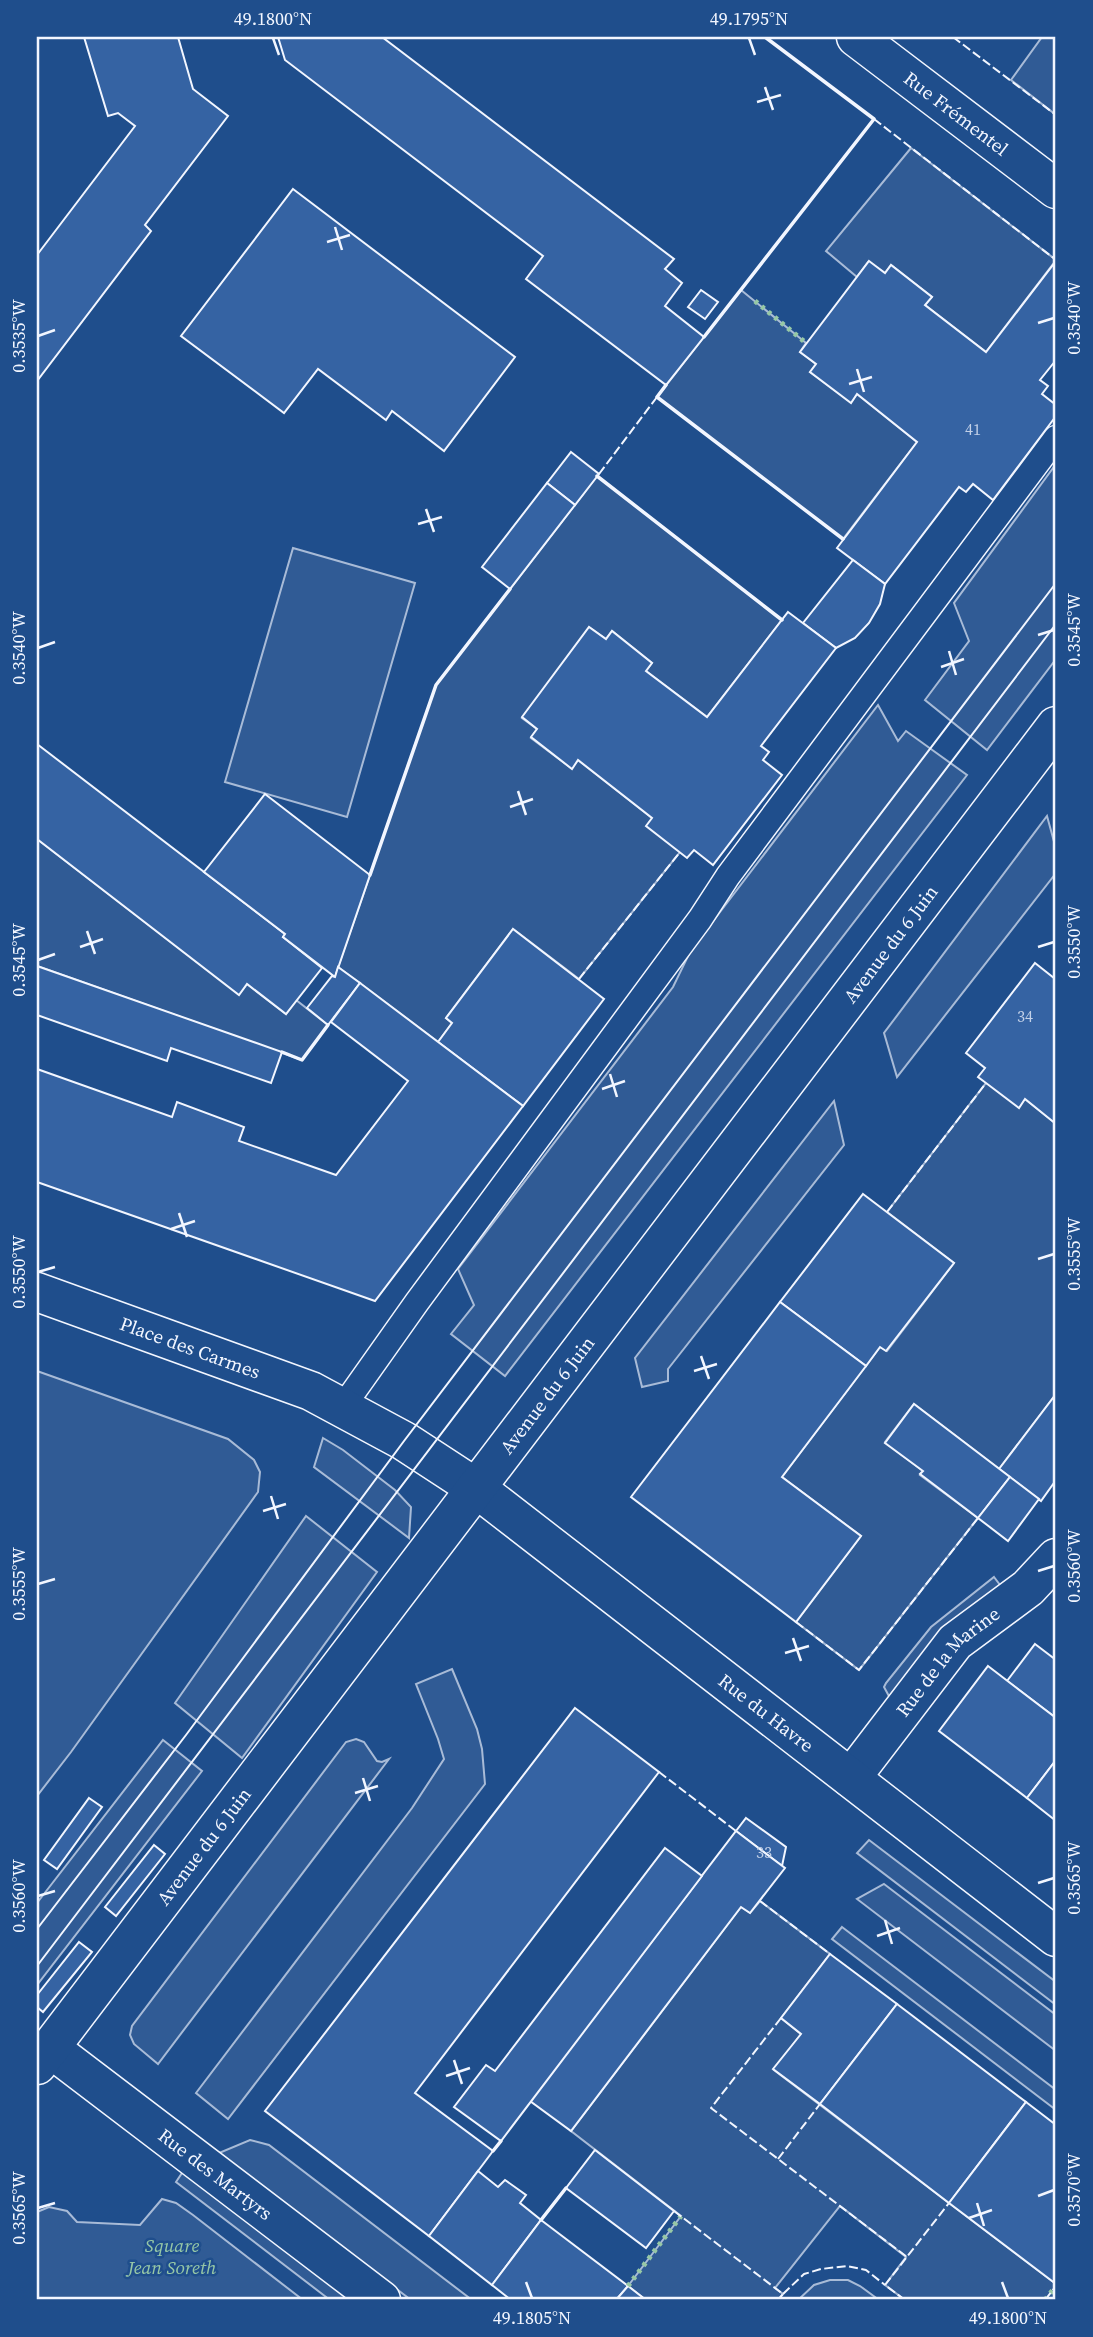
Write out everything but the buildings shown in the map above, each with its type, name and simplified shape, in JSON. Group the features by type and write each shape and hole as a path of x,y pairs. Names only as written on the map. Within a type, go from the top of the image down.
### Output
{"street":[{"name":"Rue Frémentel","path":"873,42 1056,189"},
{"name":"Avenue du 6 Juin","path":"43,2057 1056,726"},
{"name":"Place des Carmes","path":"37,1292 311,1391 404,1441 476,1488"},
{"name":"Rue du Havre","path":"476,1488 1056,1937"},
{"name":"Rue de la Marine","path":"851,1778 955,1642 1028,1588 1056,1558"},
{"name":"Rue des Martyrs","path":"43,2057 158,2129 381,2300"}],"lane":[{"path":"342,1408 700,919 728,876 1056,438"}],"shaded area":[{"path":"1042,37 1056,37 1056,115 1011,80"},
{"path":"911,148 1056,260 986,352 925,305 932,297 891,265 885,273 868,262 857,277 826,251"},
{"path":"741,290 806,343 800,352 816,364 810,372 851,402 857,394 917,442 843,539 657,397"},
{"path":"1056,464 1056,659 987,750 925,700 969,641 954,603"},
{"path":"597,476 782,620 707,717 646,671 652,663 612,631 606,639 590,628 522,718 537,729 531,738 571,768 578,760 652,818 680,852 579,979 513,929 446,1018 452,1023 438,1042 338,967 436,685"},
{"path":"293,548 415,583 347,817 225,782"},
{"path":"878,705 898,741 906,731 967,775 505,1376 451,1334 474,1305 458,1269 673,987 691,950"},
{"path":"1047,816 1056,849 1056,873 897,1077 884,1033"},
{"path":"37,839 239,994 247,984 286,1014 296,1000 328,1025 302,1060 37,966"},
{"path":"986,1083 1025,1099 1056,1124 1056,1394 999,1469 914,1404 885,1442 923,1471 920,1475 978,1518 859,1670 796,1622 861,1536 782,1477 880,1347 887,1351 954,1263 887,1212"},
{"path":"834,1101 844,1145 668,1369 668,1381 642,1387 635,1358"},
{"path":"37,1371 228,1439 254,1460 260,1472 258,1492 37,1796"},
{"path":"323,1438 395,1490 411,1507 409,1538 314,1467"},
{"path":"306,1516 377,1572 242,1758 175,1703"},
{"path":"994,1577 1003,1589 890,1698 884,1687 886,1683 931,1627"},
{"path":"452,1669 477,1729 485,1784 228,2119 196,2093 412,1808 444,1759 416,1684"},
{"path":"356,1739 364,1742 377,1761 389,1759 158,2064 134,2044 130,2035 132,2026 346,1742"},
{"path":"163,1740 202,1771 37,1985 37,1903"},
{"path":"869,1840 1056,1982 1056,2005 857,1853"},
{"path":"884,1884 1056,2015 1056,2051 857,1899"},
{"path":"760,1901 830,1954 781,2018 801,2034 774,2070 1056,2284 1056,2300 905,2300 885,2285 906,2257 840,2206 775,2288 783,2294 778,2300 646,2300 628,2286 681,2216 571,2131 741,1907 750,1913"},
{"path":"842,1927 1056,2090 1056,2110 832,1939"},
{"path":"250,2140 269,2145 472,2300 411,2300 219,2153"},
{"path":"186,2167 359,2300 330,2300 176,2182"},
{"name":"Square Jean Soreth","path":"162,2199 176,2203 193,2215 303,2300 37,2300 37,2212 49,2207 67,2211 77,2222 140,2225"},
{"path":"830,2280 848,2280 879,2300 798,2300 814,2285"}],"tram line":[{"path":"37,1929 1056,583"},
{"path":"37,1966 1056,624"}],"hedge":[{"path":"755,301 806,343"},
{"path":"628,2286 681,2216"},
{"path":"1045,2300 1056,2286"}],"fence":[{"path":"953,37 1056,115"},
{"path":"874,119 1056,260"},
{"path":"599,474 657,397"},
{"path":"579,979 680,852"},
{"path":"887,1212 986,1083"},
{"path":"796,1622 859,1670 978,1518"},
{"path":"659,1772 736,1831"},
{"path":"760,1901 830,1954"},
{"path":"781,2018 711,2108 907,2257"},
{"path":"778,2159 820,2104"},
{"path":"905,2300 885,2285 949,2203"},
{"path":"674,2211 783,2294 778,2300"},
{"path":"783,2294 804,2274 847,2266 866,2270 885,2285"},
{"path":"1045,2300 1056,2286"}],"wall":[{"path":"704,337 874,119 765,37"},
{"path":"666,385 657,397 843,539"},
{"path":"597,476 782,620"},
{"path":"370,875 436,685 510,589"},
{"path":"282,1052 302,1060 328,1025"},
{"path":"493,2151 501,2141"},
{"path":"541,2220 566,2188"}]}
